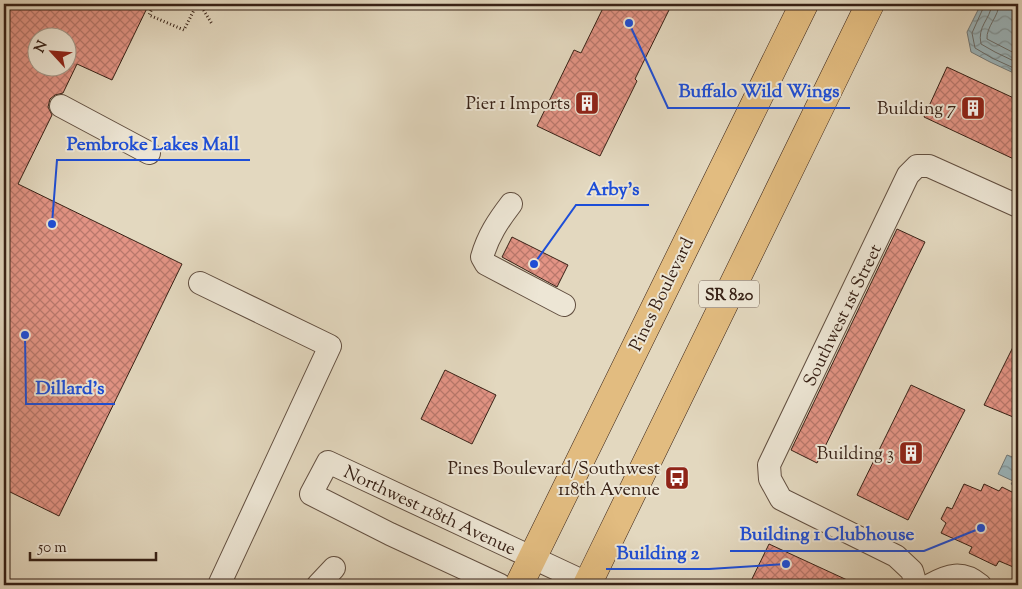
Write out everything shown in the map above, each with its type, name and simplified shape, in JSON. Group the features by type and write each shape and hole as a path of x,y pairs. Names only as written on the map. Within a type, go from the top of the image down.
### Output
{"highway":[{"name":"Pines Boulevard","path":"519,585 804,4"},
{"name":"SR 820","path":"589,585 870,4"}],"street":[{"path":"61,106 149,153"},
{"name":"Southwest 1st Street","path":"916,585 912,571 896,556 781,499 770,479 769,465 908,175 917,166 929,166 1018,206"},
{"path":"512,204 495,225 485,246 482,256 486,264 564,305"},
{"path":"200,283 330,346 219,585"},
{"name":"Northwest 118th Avenue","path":"500,585 390,534 311,494 328,462 589,585"},
{"path":"318,585 334,568"},
{"path":"930,585 946,576 958,575 980,585"}],"path":[{"path":"154,4 149,15 184,30 199,4 212,24"}],"water":[{"path":"981,4 1018,4 1018,75 971,52 967,32"},
{"path":"1007,455 1018,459 1018,487 1011,484 1013,481 998,474"}],"building":[{"path":"4,4 149,4 112,80 78,64 78,28 28,28 28,78 70,78 63,93 55,95 50,99 48,107 52,115 18,184 182,264 59,516 4,489"},
{"path":"605,4 661,4 670,8 600,156 537,126 574,50 581,53"},
{"name":"Building 7","path":"947,67 1018,100 1018,161 924,117"},
{"path":"897,229 925,242 817,463 791,450"},
{"path":"512,237 568,265 557,287 502,257"},
{"path":"1018,337 1018,419 984,405"},
{"path":"445,370 496,395 472,444 421,419"},
{"name":"Building 3","path":"911,385 965,410 908,520 857,495"},
{"path":"964,484 981,491 984,484 999,491 1002,487 1018,495 1018,569 999,561 996,566 969,553 972,547 941,533 946,523 941,519 947,507 952,509"},
{"path":"769,544 858,585 749,585"}],"place":[{"name":"Buffalo Wild Wings","path":"629,23"},
{"name":"Pier 1 Imports","path":"587,103"},
{"name":"Building 7","path":"973,108"},
{"name":"Pembroke Lakes Mall","path":"52,224"},
{"name":"Arby's","path":"534,264"},
{"name":"Dillard's","path":"25,335"},
{"name":"Building 3","path":"911,453"},
{"name":"Pines Boulevard/Southwest 118th Avenue","path":"677,478"},
{"name":"Building 1 Clubhouse","path":"981,528"},
{"name":"Building 2","path":"786,564"}]}
